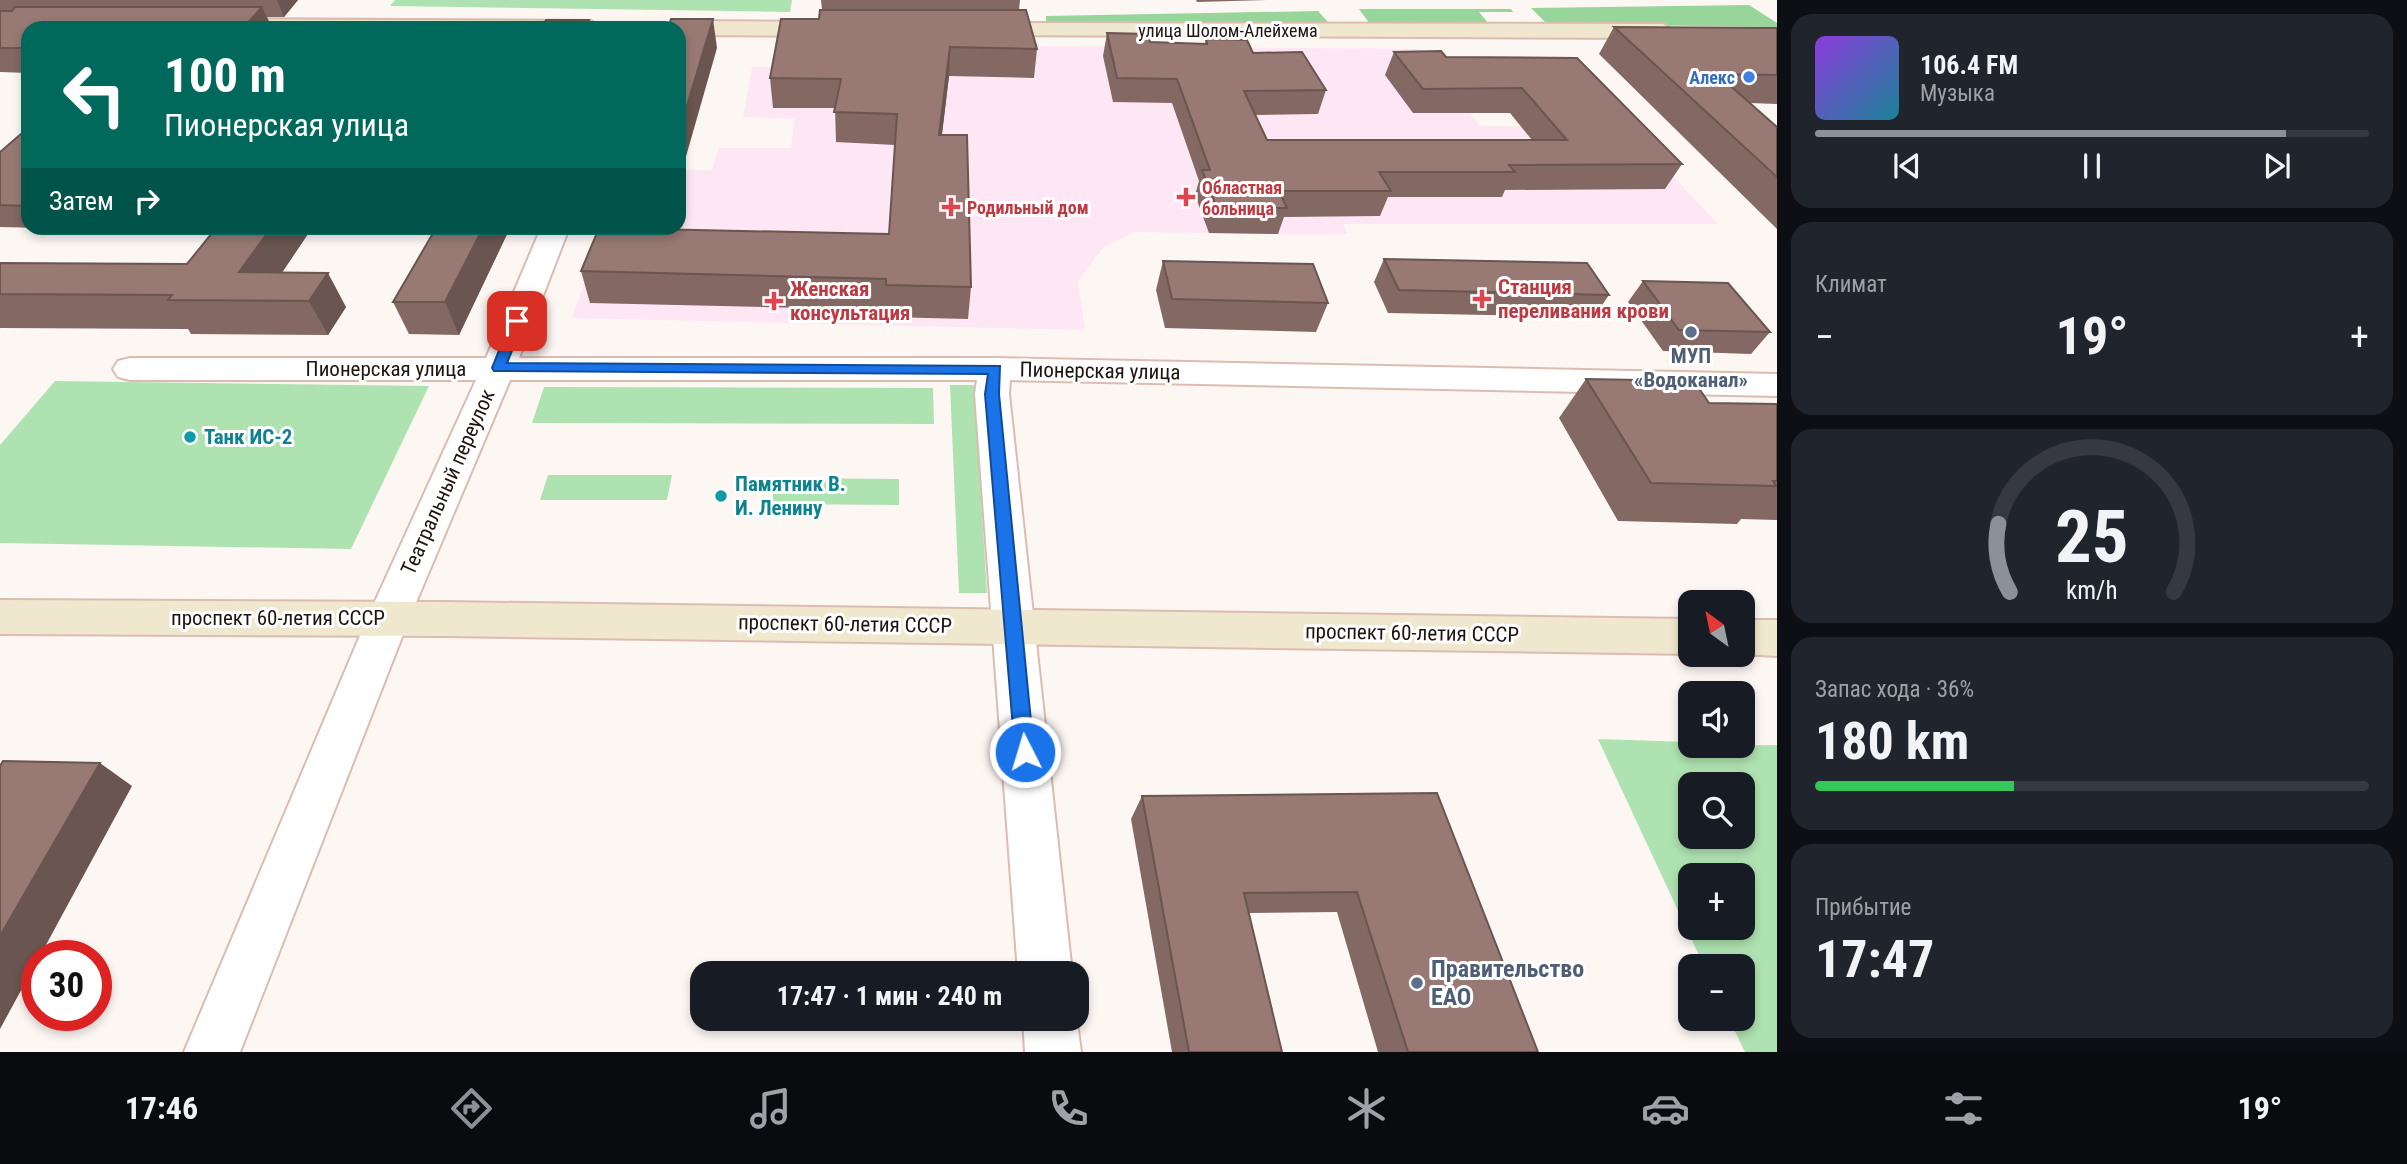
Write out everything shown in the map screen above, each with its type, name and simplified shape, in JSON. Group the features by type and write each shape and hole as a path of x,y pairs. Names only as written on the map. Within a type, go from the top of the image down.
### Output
{"main road":[{"path":"686,28 858,29"},
{"name":"улица Шолом-Алейхема","path":"955,30 1684,31"},
{"name":"проспект 60-летия СССР","path":"0,617 1013,626 1678,637"},
{"path":"1755,638 1777,638"}],"street":[{"name":"Театральный переулок","path":"212,1052 388,619 498,368 552,235"},
{"name":"Пионерская улица","path":"130,369 995,369 1777,385"},
{"path":"995,369 992,394 1044,961"},
{"path":"1051,1031 1053,1052"}],"shaded area":[{"name":"Областная больница","path":"783,44 1419,49 1480,126 1626,126 1718,224 1343,224 1347,234 1312,235 1134,232 1103,248 1078,281 1085,330 572,318 601,235 686,235 686,170 712,170 719,148 791,148 794,119 743,117 752,67 779,67"}],"green space":[{"path":"395,0 792,0 790,12 390,6"},
{"path":"1749,5 1777,23 1777,27 1547,24 1531,8"},
{"path":"1359,9 1511,9 1513,12 1479,12 1489,24 1370,24"},
{"path":"1318,11 1329,23 1046,22 1046,16"},
{"path":"55,381 429,386 351,549 0,543 0,445"},
{"path":"950,385 974,385 987,593 959,593"},
{"path":"544,387 933,388 934,424 532,423"},
{"path":"548,475 672,475 667,500 540,500"},
{"path":"775,478 899,479 899,505 772,504"},
{"path":"1598,739 1678,742 1678,758 1755,758 1755,745 1777,745 1777,1052 1745,1052 1735,1031 1755,1031 1755,954 1698,954 1692,940 1755,940 1755,863 1678,863 1678,910"}],"building":[{"path":"15,7 262,7 249,21 21,21 21,48 0,48 0,11 12,11"},
{"path":"820,10 1026,10 1037,49 950,47 939,135 967,135 971,287 886,285 886,279 581,271 596,235 686,235 686,230 889,234 897,114 834,112 841,79 770,78 781,19 819,19"},
{"path":"713,19 686,109 686,21 670,21"},
{"path":"546,20 589,20 588,21"},
{"path":"1614,27 1777,28 1777,75 1717,74 1777,127 1777,177"},
{"path":"1107,33 1148,34 1150,42 1207,44 1206,39 1247,40 1253,53 1302,52 1326,90 1244,91 1267,140 1567,140 1522,88 1423,89 1394,52 1441,51 1446,57 1577,58 1682,164 1509,165 1515,172 1379,172 1391,191 1279,191 1287,208 1217,208 1202,170 1210,170 1177,79 1117,78"},
{"path":"21,134 21,206 0,205 0,152"},
{"path":"210,235 266,235 239,272 328,273 309,301 168,300 172,295 0,294 0,263 187,264"},
{"path":"432,235 479,235 445,302 393,302"},
{"path":"1384,259 1587,263 1609,295 1399,290"},
{"path":"1163,261 1313,264 1328,303 1172,299"},
{"path":"1643,281 1728,283 1770,332 1679,330"},
{"path":"1586,379 1694,381 1709,403 1777,404 1777,481 1773,481 1776,486 1651,483"},
{"path":"3,761 100,763 0,936 0,766"},
{"name":"Правительство ЕАО","path":"1437,793 1538,1052 1408,1052 1357,892 1244,893 1282,1052 1189,1052 1142,796"}],"place":[{"name":"Алекс","path":"1749,77"},
{"name":"Областная больница","path":"1186,197"},
{"name":"Родильный дом","path":"951,207"},
{"name":"Станция переливания крови","path":"1482,299"},
{"name":"Женская консультация","path":"774,301"},
{"name":"МУП «Водоканал»","path":"1691,332"},
{"name":"Танк ИС-2","path":"190,437"},
{"name":"Памятник В. И. Ленину","path":"721,496"},
{"name":"Правительство ЕАО","path":"1417,983"}],"route":[{"path":"517,321 498,368 995,369 992,394 1025,752"}]}
